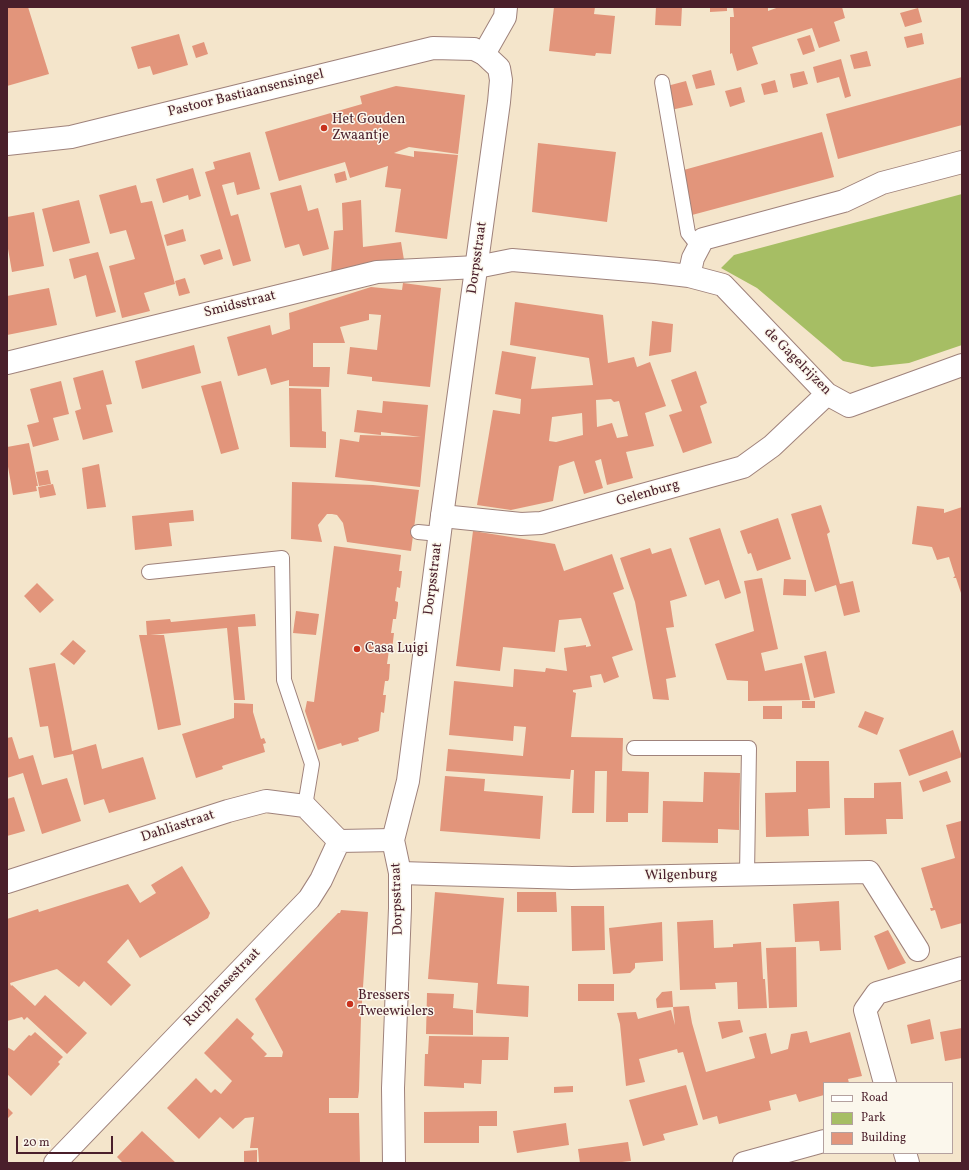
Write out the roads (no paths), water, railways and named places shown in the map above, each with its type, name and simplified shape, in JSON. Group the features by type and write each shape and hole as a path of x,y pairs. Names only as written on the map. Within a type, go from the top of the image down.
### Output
{"street":[{"path":"484,54 505,17 506,7"},
{"name":"Pastoor Bastiaansensingel","path":"7,144 71,137 433,48 474,49 484,54"},
{"name":"Dorpsstraat","path":"394,1163 393,1088 400,874 393,840 408,781 433,528 477,267 501,80 499,68 484,54"},
{"path":"689,276 693,258 703,239 844,201 882,184 962,162"},
{"name":"de Gagelrijzen","path":"477,267 512,260 689,276 723,285 827,394 849,406 962,365"},
{"name":"Smidsstraat","path":"7,363 377,272 477,267"},
{"name":"Gelenburg","path":"433,528 541,523 743,467 772,446 827,394"},
{"name":"Dahliastraat","path":"7,882 236,808 266,801 304,806"},
{"path":"304,806 339,841 393,840"},
{"name":"Rucphensestraat","path":"55,1163 309,899 321,880 339,841"},
{"name":"Wilgenburg","path":"400,874 572,878 869,872 918,950"},
{"path":"885,1082 866,1010 877,993 962,968"},
{"path":"744,1163 823,1141"}],"lane":[{"path":"662,82 688,234 698,247"},
{"path":"149,572 282,558 284,680 312,764 304,806"},
{"path":"634,748 749,748 747,874"}],"place":[{"name":"Het Gouden Zwaantje","path":"324,128"},
{"name":"Casa Luigi","path":"357,649"},
{"name":"Bressers Tweewielers","path":"350,1004"}]}
